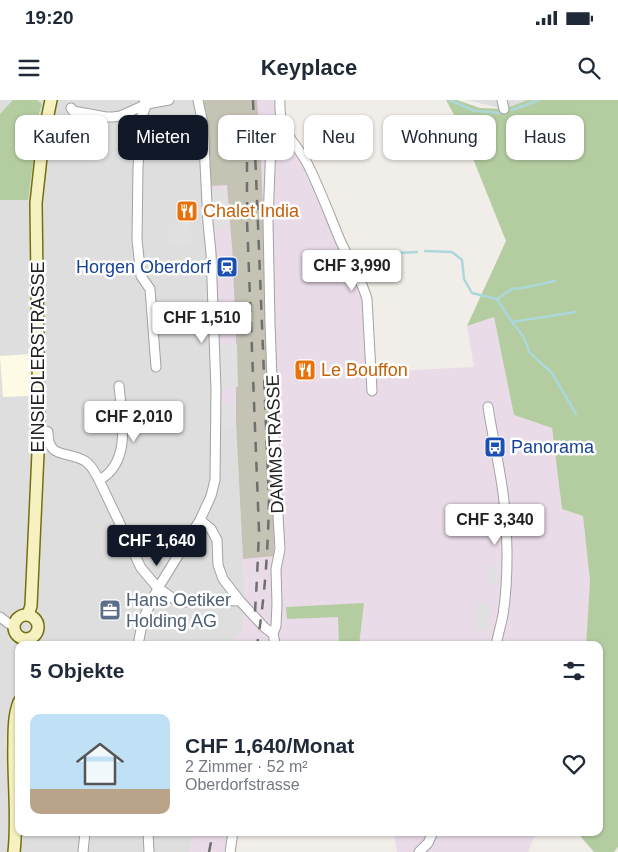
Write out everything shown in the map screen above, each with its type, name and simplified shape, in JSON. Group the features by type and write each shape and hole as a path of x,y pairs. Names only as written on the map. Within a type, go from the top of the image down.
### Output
{"main road":[{"name":"EINSIEDLERSTRASSE","path":"28,615 31,606 40,431 36,203 43,139 51,100"},
{"path":"26,641 16,634 14,626 19,617 25,615 34,619 38,626 36,633 29,641"},
{"path":"15,722 15,790"},
{"path":"14,852 15,836"}],"street":[{"path":"71,108 73,111 106,117 120,116 146,102 169,100"},
{"path":"139,641 143,619 158,588 200,520 211,496 215,480 216,390 211,253 204,135 198,100"},
{"path":"280,100 281,115"},
{"path":"146,102 141,118 137,240 142,276 150,289 156,367"},
{"path":"294,145 310,167 341,242 363,286 366,300 372,391"},
{"name":"DAMMSTRASSE","path":"270,160 268,222 275,463 280,549 276,569 277,604 276,626 273,634 275,641"},
{"path":"99,480 112,470 121,450 123,437 119,386"},
{"path":"488,407 502,486 506,526 506,579 503,615 497,641"},
{"path":"40,431 48,432 48,441 52,449 58,453 71,454 92,467 141,568 158,588 174,599 184,602 209,600 243,604"},
{"path":"200,520 211,529 217,540 218,565 223,579 243,604 273,634"},
{"path":"0,617 14,626"},
{"path":"83,852 85,836"},
{"path":"148,836 149,852"},
{"path":"230,852 232,836"},
{"path":"419,852 428,843 431,836"}],"shaded area":[{"path":"0,100 232,100 229,115 218,115 218,160 213,182 214,222 211,222 221,424 236,422 245,595 242,635 236,635 235,641 15,641 15,836 194,836 189,852 0,852"},
{"path":"232,100 276,100 276,115 229,115"},
{"path":"257,100 258,115 218,115 218,160 261,160 273,465 274,556 243,559 236,422 236,332 227,185 210,186 208,115 206,115 203,101"},
{"path":"467,100 528,100 504,109"},
{"path":"294,138 304,151 304,160 312,161 330,209 369,288 374,372 474,367 467,326 494,317 514,414 552,428 562,509 583,516 590,581 586,641 235,641 236,635 242,635 245,595 236,423 220,424 211,222 214,221 213,182 218,160 294,160"},
{"path":"214,189 226,189 228,228 216,229"},
{"path":"191,223 192,244 169,245 168,224"},
{"path":"237,344 238,387 222,388 221,345"},
{"path":"30,354 29,396 3,397 0,356"},
{"path":"233,404 235,428 223,428 221,405"},
{"path":"489,566 498,566 498,585 489,585"},
{"path":"477,603 491,604 489,630 475,629"},
{"path":"194,836 227,836 224,852 189,852"},
{"path":"394,836 535,836 528,852 397,852"}],"green space":[{"path":"13,100 37,100 42,104 39,115 15,115 15,160 33,160 28,200 0,200 0,114"},
{"path":"446,100 457,100 480,108 504,109 528,100 618,100 618,847 614,852 594,852 580,836 603,836 603,641 586,641 590,581 583,516 562,509 552,428 514,415 494,317 467,326 506,241 474,160 496,160 496,115 454,115"},
{"path":"364,603 359,641 339,641 338,617 287,619 286,607"}],"waterway":[{"path":"449,100 475,111 502,113"},
{"path":"512,110 539,100"},
{"path":"425,251 452,252 462,260 464,279 472,293 497,299 523,336 530,353 552,373 576,414"},
{"path":"377,254 417,252"},
{"path":"497,299 512,289 555,281"},
{"path":"512,322 576,312"}],"railway":[{"path":"253,100 269,500 266,573 258,641"},
{"path":"247,160 247,220 259,531 255,612"},
{"path":"209,852 212,836"}],"place":[{"name":"Chalet India","path":"187,211"},
{"name":"Horgen Oberdorf","path":"227,267"},
{"name":"Le Bouffon","path":"305,370"},
{"name":"Panorama","path":"495,447"},
{"name":"Hans Oetiker Holding AG","path":"110,610"}]}
